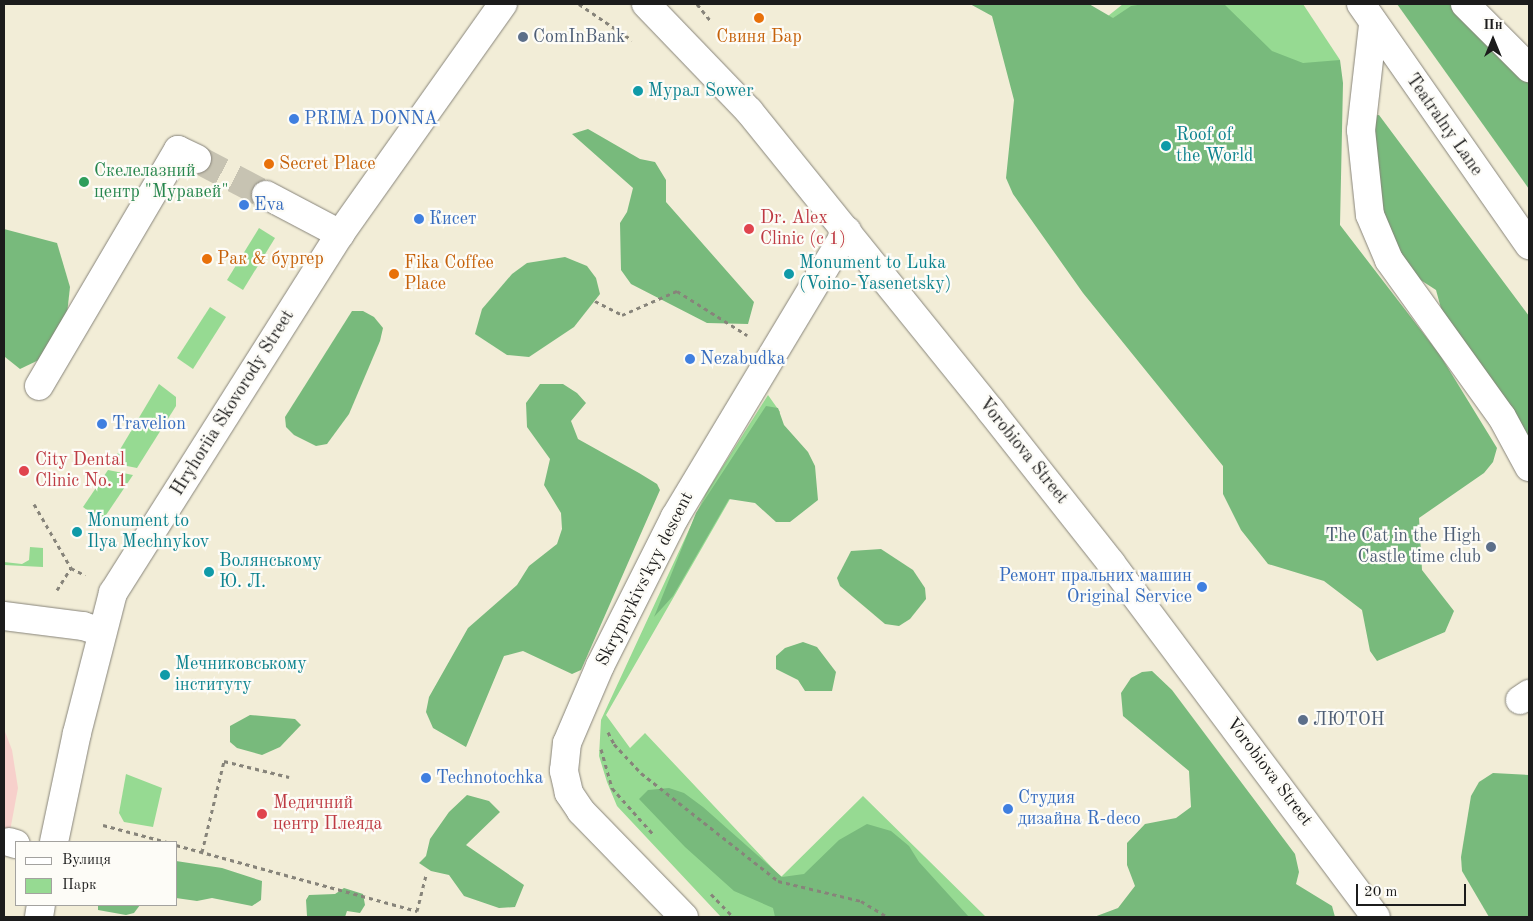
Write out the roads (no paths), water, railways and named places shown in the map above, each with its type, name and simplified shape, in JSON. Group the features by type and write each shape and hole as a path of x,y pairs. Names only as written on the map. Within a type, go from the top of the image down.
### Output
{"street":[{"name":"Hryhoriia Skovorody Street","path":"54,841 101,632 113,593 340,234 503,4"},
{"name":"Vorobiova Street","path":"646,4 750,111 847,231 1089,534 1376,917"},
{"path":"1466,4 1529,68"},
{"path":"1367,14 1361,130 1370,215 1389,260 1502,417 1529,468"},
{"name":"Teatralny Lane","path":"1367,14 1529,244"},
{"path":"39,386 178,150 197,159"},
{"path":"266,195 340,234"},
{"name":"Skrypnykivsʹkyy descent","path":"684,917 581,810 569,793 564,771 567,743 600,666 675,517 847,231"},
{"path":"4,616 74,625 101,632"}],"tunnel":[{"path":"197,159 266,195"}],"place":[{"name":"Свиня Бар","path":"759,18"},
{"name":"ComInBank","path":"523,37"},
{"name":"Мурал Sower","path":"638,91"},
{"name":"PRIMA DONNA","path":"294,119"},
{"name":"Roof of the World","path":"1166,146"},
{"name":"Secret Place","path":"269,164"},
{"name":"Скелелазний центр \"Муравей\"","path":"84,182"},
{"name":"Eva","path":"244,205"},
{"name":"Кисет","path":"419,219"},
{"name":"Dr. Alex Clinic (c 1)","path":"749,229"},
{"name":"Рак & бургер","path":"207,259"},
{"name":"Fika Coffee Place","path":"394,274"},
{"name":"Monument to Luka (Voino-Yasenetsky)","path":"789,274"},
{"name":"Nezabudka","path":"690,359"},
{"name":"Travelion","path":"102,424"},
{"name":"City Dental Clinic No. 1","path":"24,471"},
{"name":"Monument to Ilya Mechnykov","path":"77,532"},
{"name":"The Cat in the High Castle time club","path":"1491,547"},
{"name":"Волянському Ю. Л.","path":"209,572"},
{"name":"Ремонт пральних машин Original Service","path":"1202,587"},
{"name":"Мечниковському інституту","path":"165,675"},
{"name":"ЛЮТОН","path":"1303,720"},
{"name":"Technotochka","path":"426,778"},
{"name":"Студия дизайна R-deco","path":"1008,809"},
{"name":"Медичний центр Плеяда","path":"262,814"}]}
